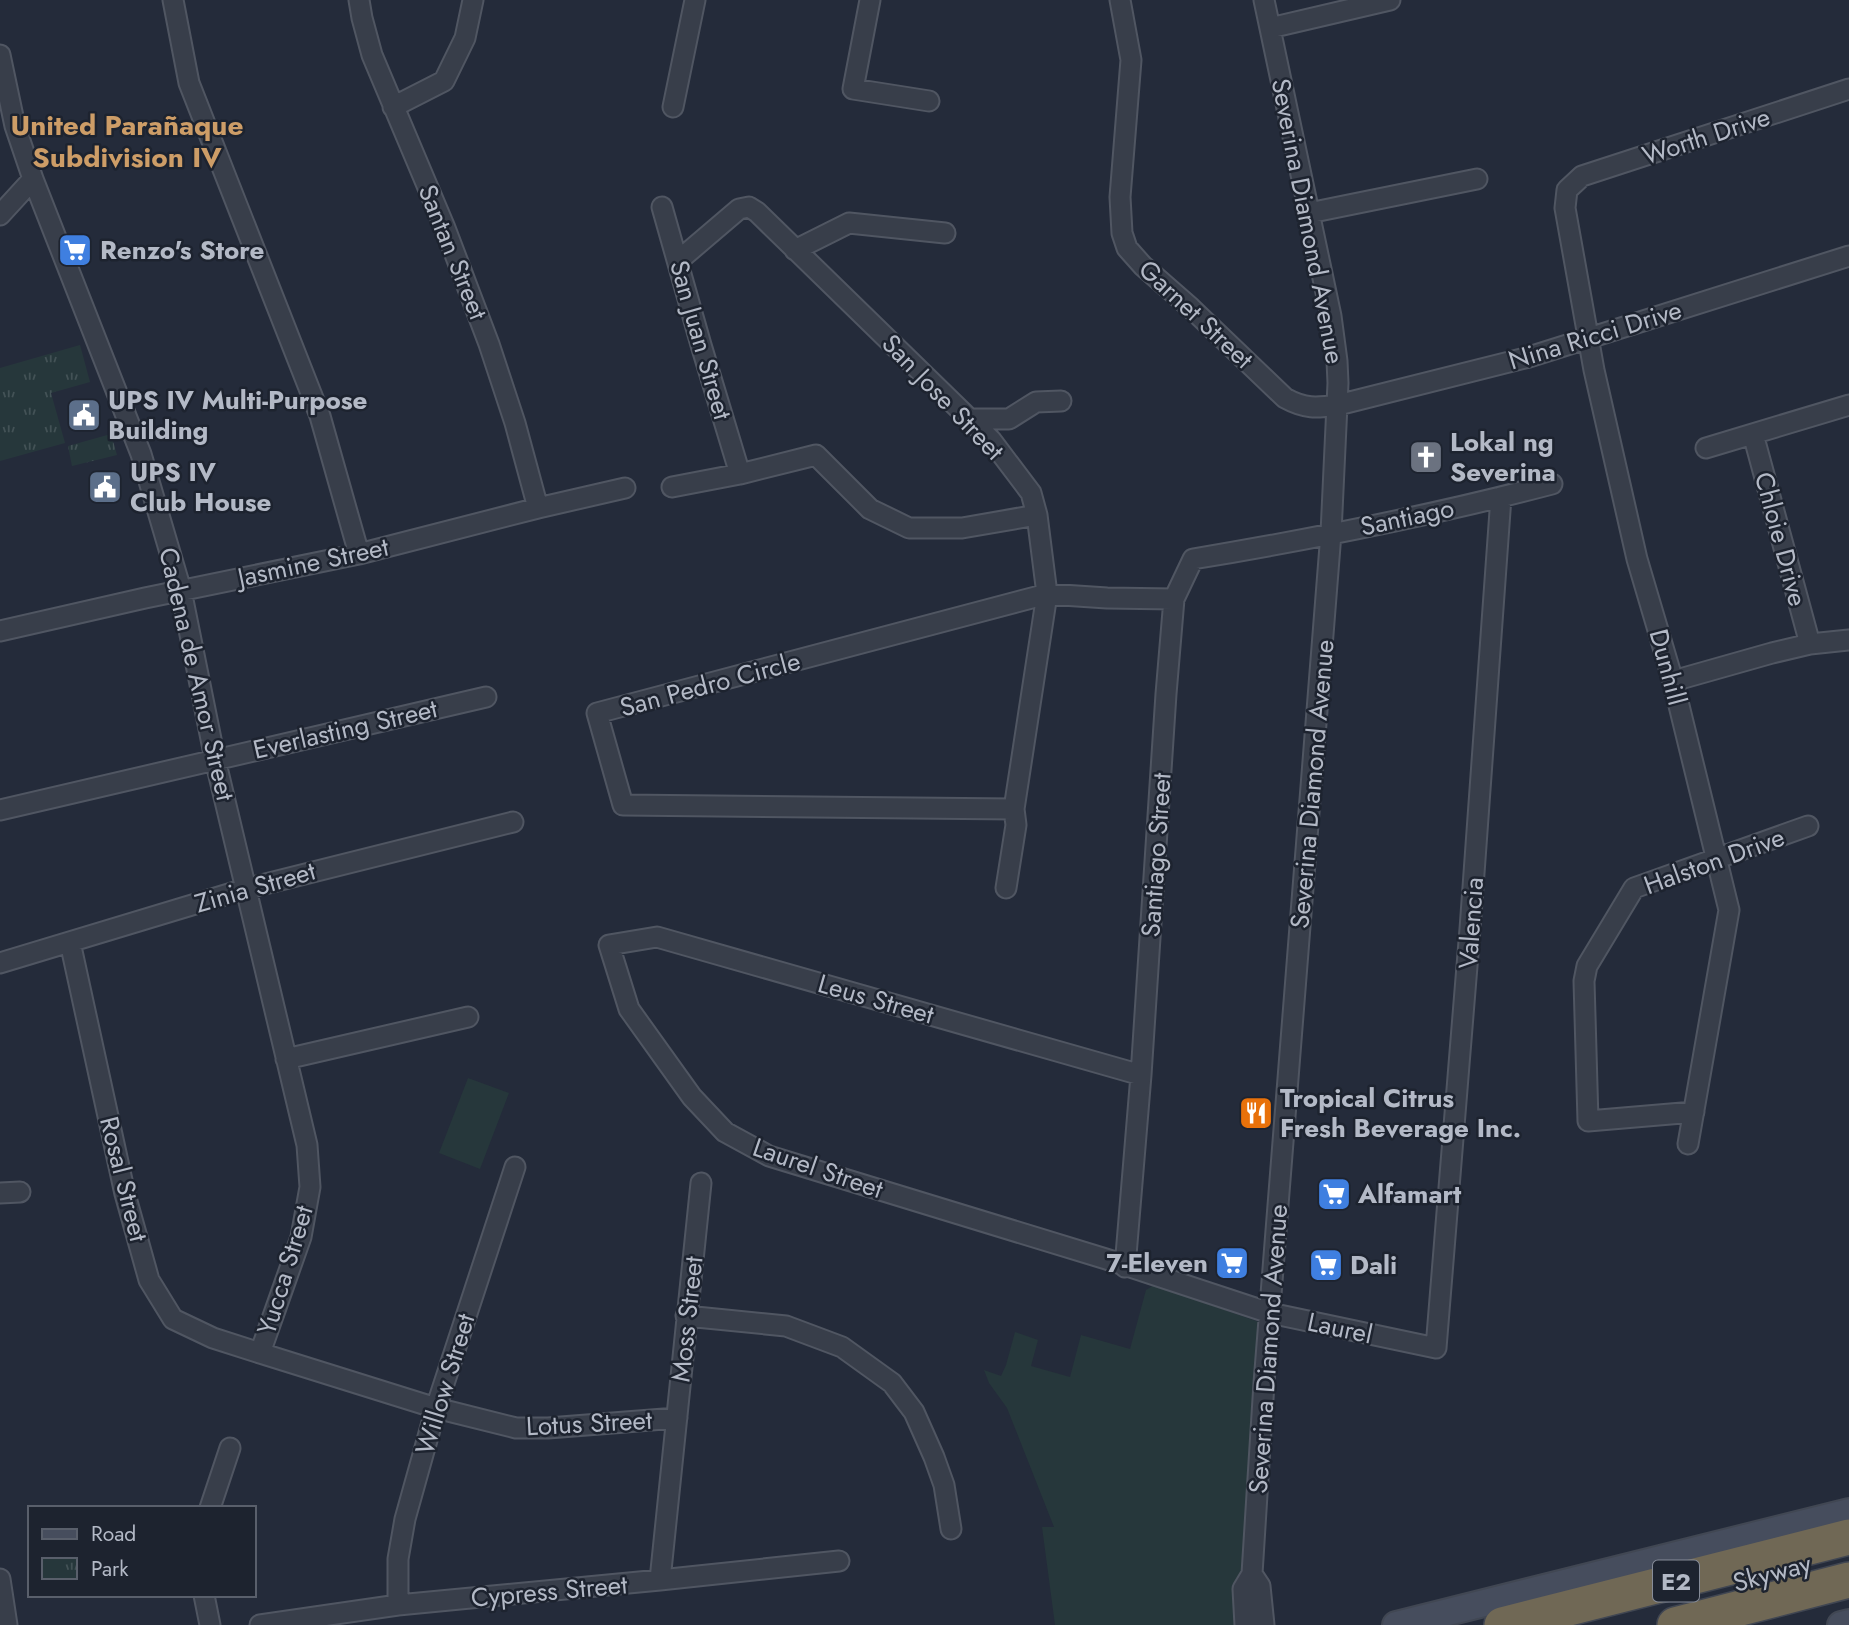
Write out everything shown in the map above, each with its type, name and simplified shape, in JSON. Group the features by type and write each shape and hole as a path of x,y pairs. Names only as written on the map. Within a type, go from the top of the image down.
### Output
{"highway":[{"name":"E2","path":"1502,1625 1849,1537"},
{"name":"Skyway","path":"1574,1625 1849,1553"},
{"name":"Skyway","path":"1675,1625 1849,1580"},
{"name":"E2","path":"1727,1625 1849,1594"}],"main road":[{"path":"1396,1625 1849,1512"},
{"path":"1841,1625 1849,1623"}],"street":[{"path":"173,0 190,83 320,416 359,554"},
{"name":"Santan Street","path":"359,0 372,55 445,228 489,345 515,423 538,508"},
{"path":"393,107 444,81 465,38 473,0"},
{"path":"673,107 695,0"},
{"path":"870,0 853,89 929,101"},
{"name":"Garnet Street","path":"1120,0 1131,60 1120,197 1122,233 1127,248 1285,398 1298,405 1313,408 1338,405"},
{"name":"Severina Diamond Avenue","path":"1245,1625 1243,1589 1252,1574 1331,533 1338,405 1338,361 1331,316 1264,0"},
{"path":"1270,28 1390,0"},
{"name":"Cadena de Amor Street","path":"0,55 15,126 33,179 141,454 181,590 215,760 307,1145"},
{"name":"Worth Drive","path":"1567,190 1583,176 1849,89"},
{"path":"0,215 33,179"},
{"path":"1309,213 1477,179"},
{"name":"Dunhill","path":"1567,190 1565,208 1594,370 1637,559 1673,681 1729,910 1688,1144"},
{"name":"San Juan Street","path":"662,206 740,474"},
{"name":"San Jose Street","path":"678,261 739,209 749,207 757,212 991,440 1031,493 1037,515 1047,594 1014,809 1016,825 1006,888"},
{"path":"795,250 849,223 945,233"},
{"name":"Nina Ricci Drive","path":"1338,405 1530,358 1849,256"},
{"path":"969,419 1009,419 1037,402 1061,401"},
{"name":"Chloie Drive","path":"1706,449 1849,405"},
{"name":"Chloie Drive","path":"1753,434 1810,644"},
{"path":"671,487 740,474 816,455 870,509 909,528 962,528 1037,515"},
{"name":"Santiago","path":"1303,539 1552,484"},
{"name":"Jasmine Street","path":"0,631 181,590 359,554 625,488"},
{"name":"Valencia","path":"1436,1348 1471,929 1501,497"},
{"name":"Santiago Street","path":"1125,1267 1174,598 1193,559 1303,539"},
{"name":"San Pedro Circle","path":"1014,809 622,805 597,713 1047,594 1107,598 1174,598"},
{"path":"1673,681 1810,644 1849,640"},
{"name":"Everlasting Street","path":"0,810 486,697"},
{"name":"Zinia Street","path":"0,962 245,889 513,822"},
{"name":"Halston Drive","path":"1693,1112 1588,1121 1584,981 1587,966 1634,888 1808,826"},
{"name":"Leus Street","path":"609,945 657,937 1141,1075"},
{"name":"Rosal Street","path":"70,942 125,1194 149,1280 173,1319 213,1338 260,1353"},
{"name":"Laurel Street","path":"609,945 629,1009 692,1097 725,1132 769,1156 1125,1267"},
{"path":"286,1059 468,1017"},
{"name":"Yucca Street","path":"260,1353 301,1237 310,1187 307,1145"},
{"name":"Willow Street","path":"398,1605 398,1559 405,1518 436,1408 515,1167"},
{"name":"Moss Street","path":"660,1580 701,1183"},
{"path":"0,1193 20,1192"},
{"name":"Laurel","path":"1125,1267 1270,1313 1436,1348"},
{"path":"687,1316 786,1326 842,1347 892,1383 914,1412 934,1457 944,1485 951,1529"},
{"name":"Lotus Street","path":"260,1353 436,1408 516,1428 548,1429 677,1419"},
{"path":"211,1506 230,1448"},
{"name":"Cypress Street","path":"260,1625 398,1605 839,1561"},
{"name":"Severina Diamond Avenue","path":"1252,1574 1260,1586 1264,1625"},
{"path":"0,1579 7,1625"},
{"path":"204,1597 210,1625"}],"green space":[{"path":"80,345 90,382 51,393 65,443 0,461 0,368"},
{"path":"111,434 117,455 72,466 68,446"},
{"path":"468,1078 509,1093 480,1169 439,1153"},
{"path":"1154,1285 1259,1322 1240,1602 1242,1625 1055,1625 1042,1527 1054,1527 1007,1408 989,1383 984,1370 1001,1376 1015,1332 1038,1340 1031,1366 1070,1377 1081,1335 1130,1349 1146,1290"}],"place":[{"name":"Renzo's Store","path":"75,250"},
{"name":"UPS IV Multi-Purpose Building","path":"84,415"},
{"name":"Lokal ng Severina","path":"1426,457"},
{"name":"UPS IV Club House","path":"105,487"},
{"name":"Tropical Citrus Fresh Beverage Inc.","path":"1256,1113"},
{"name":"Alfamart","path":"1334,1194"},
{"name":"7-Eleven","path":"1232,1263"},
{"name":"Dali","path":"1326,1265"}],"district":[{"name":"United Parañaque Subdivision IV","path":"127,141"}]}
